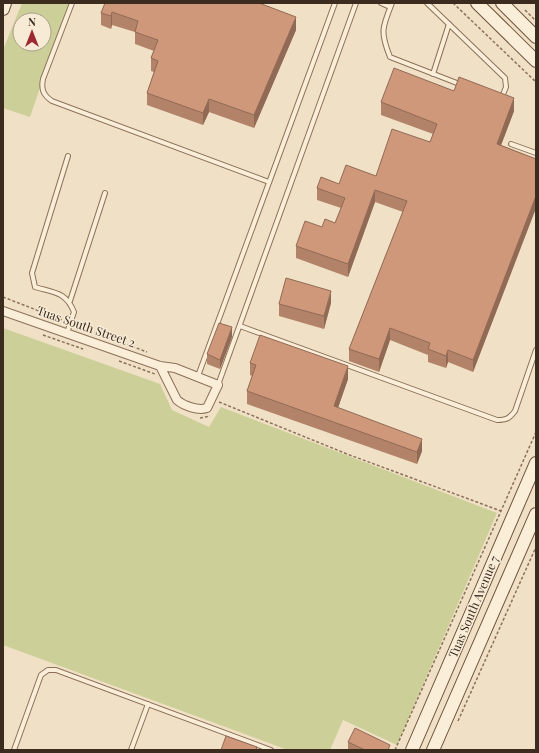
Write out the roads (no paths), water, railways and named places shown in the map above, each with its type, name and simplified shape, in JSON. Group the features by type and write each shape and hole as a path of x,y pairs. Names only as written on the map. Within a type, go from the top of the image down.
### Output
{"street":[{"path":"3,9 5,3"},
{"path":"477,3 536,61"},
{"path":"502,3 536,37"},
{"name":"Tuas South Street 2","path":"3,311 160,366 174,368 198,376 218,385"},
{"path":"160,366 177,400 181,404 197,409 207,408 218,385"},
{"name":"Tuas South Avenue 7","path":"412,750 536,463"},
{"name":"Tuas South Avenue 7","path":"433,750 536,514"}],"lane":[{"path":"72,3 43,79 42,85 46,97 52,101 270,182"},
{"path":"198,376 335,3"},
{"path":"218,385 356,3"},
{"path":"381,3 391,5 385,19 382,37 390,57 469,87"},
{"path":"427,3 505,78 506,88 503,96 497,98"},
{"path":"433,74 449,24"},
{"path":"511,144 536,153"},
{"path":"66,333 74,312 70,301 62,295 35,287 32,273 68,156"},
{"path":"70,301 105,193"},
{"path":"240,326 496,420 506,420 511,417 536,350"},
{"path":"14,750 41,675 48,670 56,670 270,750"},
{"path":"131,750 148,704"}]}
